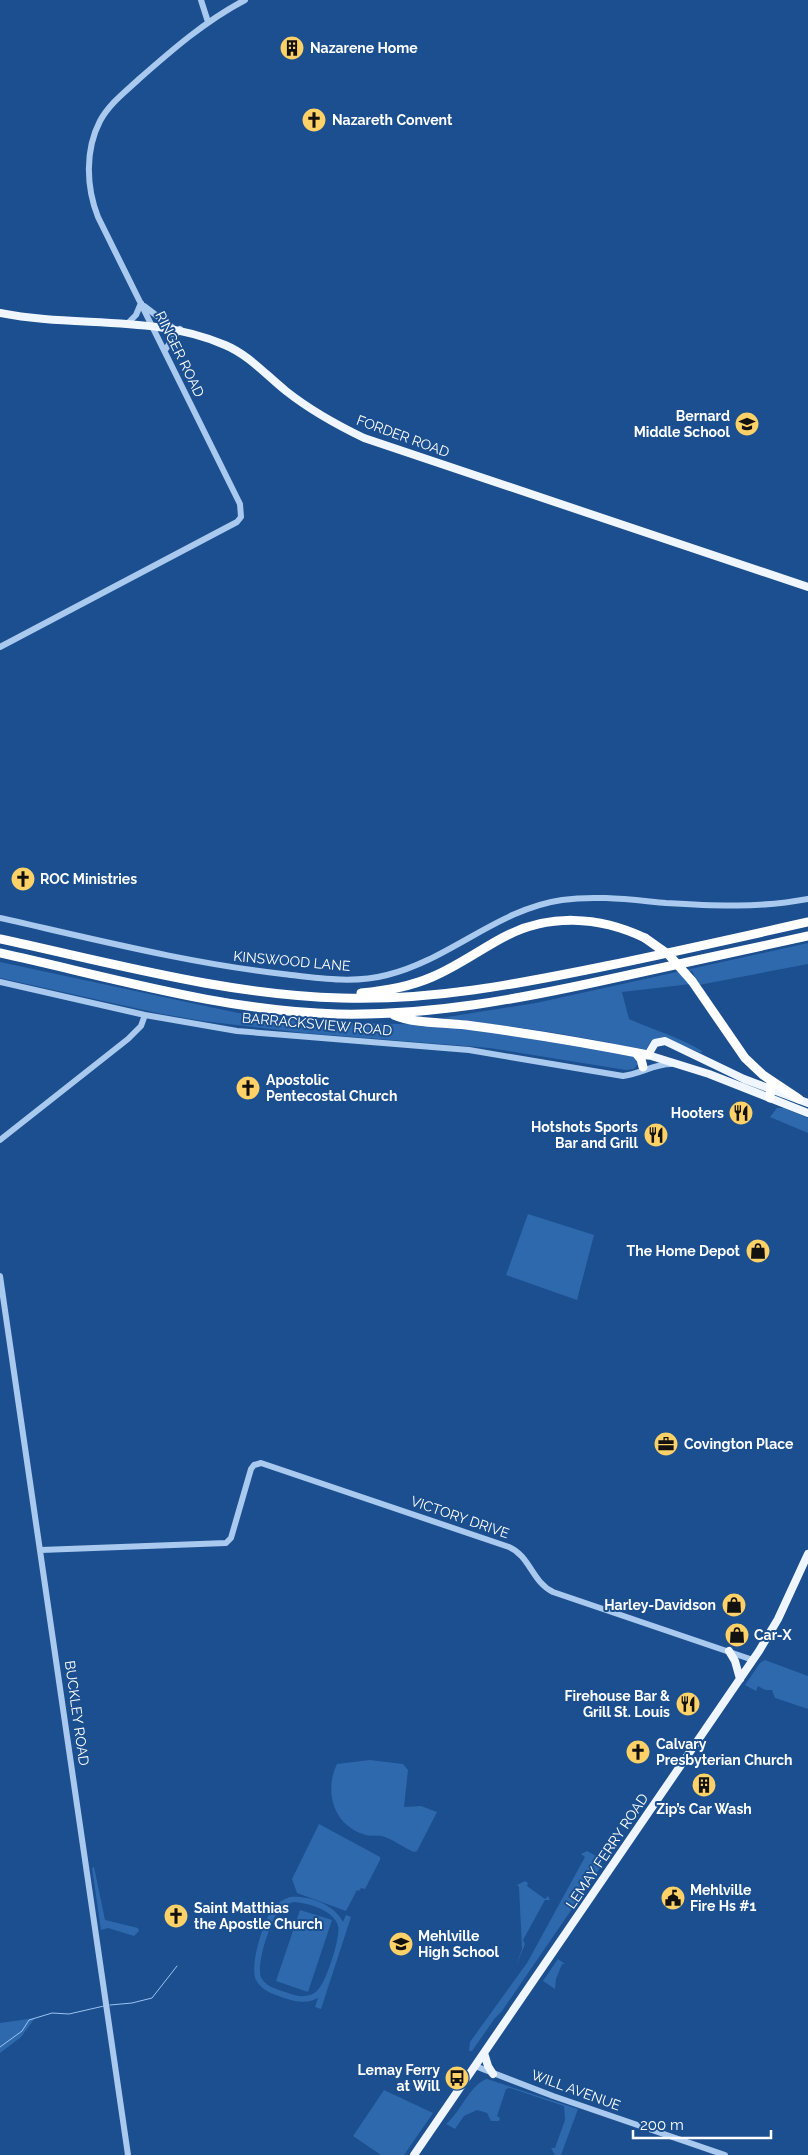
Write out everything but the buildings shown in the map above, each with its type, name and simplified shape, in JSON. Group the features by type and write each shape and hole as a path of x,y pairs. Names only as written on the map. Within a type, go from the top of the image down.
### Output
{"highway":[{"path":"315,997 378,992 410,985 443,972 510,934 553,921 578,920 604,923 645,938 669,955 692,981 739,1051 771,1090 799,1099"},
{"path":"0,939 215,984 315,997 415,997 490,989 808,922"},
{"path":"0,953 235,1003 335,1014 389,1014 444,1010 511,1001 808,936"},
{"path":"389,1014 401,1019 452,1023 573,1040 648,1055"},
{"path":"636,1053 641,1059 643,1067"}],"main road":[{"name":"FORDER ROAD","path":"0,313 34,318 177,328 215,341 238,352 298,401 364,438 808,587"},
{"path":"771,1090 648,1055 655,1043 665,1041 771,1090 808,1113"},
{"path":"799,1099 808,1103"},
{"name":"LEMAY FERRY ROAD","path":"414,2155 753,1660 772,1630 808,1554"},
{"path":"729,1652 735,1661 740,1679"},
{"path":"484,2053 493,2074"}],"street":[{"path":"202,0 208,22"},
{"name":"RINGER ROAD","path":"0,647 237,522 241,517 240,504 93,202 89,176 92,143 100,121 116,100 208,22 245,0"},
{"path":"127,324 136,315 141,303 177,328 165,350"},
{"name":"KINSWOOD LANE","path":"0,918 208,964 347,980 384,976 410,969 428,962 512,915 560,900 605,897 718,906 766,905 808,899"},
{"name":"BARRACKSVIEW ROAD","path":"0,982 145,1015 246,1032 451,1048 505,1055 619,1075 634,1074 661,1065 676,1064"},
{"path":"0,1140 128,1039 141,1026 145,1015"},
{"path":"634,1074 643,1067 648,1055"},
{"name":"BUCKLEY ROAD","path":"0,1276 128,2155"},
{"name":"VICTORY DRIVE","path":"41,1550 226,1543 230,1538 249,1475 256,1464 265,1464 509,1547 524,1557 542,1585 553,1592 753,1660"},
{"name":"WILL AVENUE","path":"476,2066 493,2074 725,2155"}],"shaded area":[{"path":"808,943 808,964 699,985 692,971 682,973 691,984 622,992 629,1019 684,1042 702,1051 701,1053 662,1037 651,1041 645,1051 569,1035 441,1018 536,1003"},
{"path":"0,962 238,1013 313,1022 440,1025 559,1041 635,1057 638,1064 634,1069 626,1070 490,1048 304,1033 203,1021 162,1014 0,978"},
{"path":"777,1108 784,1108 808,1118 808,1133 770,1117"},
{"path":"528,1214 594,1235 577,1300 506,1275"},
{"path":"765,1660 808,1676 808,1709 775,1698 772,1690 765,1690 758,1686 756,1691 745,1685 760,1663"},
{"path":"370,1760 403,1764 408,1770 404,1807 421,1806 437,1812 417,1851 414,1852 382,1836 363,1834 344,1823 338,1815 334,1805 331,1785 337,1764"},
{"path":"319,1824 380,1857 365,1889 357,1890 346,1911 297,1893 292,1879"},
{"path":"587,1851 598,1857 602,1864 600,1868 502,2011 472,2051 469,2051 470,2042 527,1963 585,1857 581,1854"},
{"path":"94,1867 105,1920 138,1928 139,1931 134,1936 108,1928 101,1930 92,1868"},
{"path":"525,1881 528,1883 527,1886 545,1899 548,1896 550,1900 545,1900 523,1940 525,1944 516,1966 522,1949 519,1887 517,1885"},
{"path":"290,1897 321,1902 334,1911 343,1922 346,1915 351,1917 321,2009 315,2007 318,1998 305,2002 268,1992 261,1987 254,1973 256,1954 266,1921 276,1905","holes":["294,1902 320,1908 336,1920 338,1926 333,1957 323,1982 314,1993 301,1996 276,1989 265,1983 260,1971 265,1944 275,1917 285,1906"]},
{"path":"300,1910 332,1920 308,1992 276,1981"},
{"path":"558,1959 565,1964 562,1964 556,1979 555,1989 543,1981"},
{"path":"35,2018 21,2037 0,2053 0,2023"},
{"path":"487,2079 578,2109 561,2155 555,2155 551,2148 555,2148 565,2120 564,2106 510,2088 506,2089 497,2116 500,2118 499,2121 491,2121 487,2113 477,2110 464,2116 455,2129 446,2124 476,2086"},
{"path":"384,2090 433,2113 404,2155 381,2155 353,2136"}],"waterway":[{"path":"110,2005 132,2003 152,1998 177,1966"},
{"path":"0,2047 22,2031 29,2020 52,2013 69,2014 104,2006"}],"place":[{"name":"Nazarene Home","path":"292,48"},
{"name":"Nazareth Convent","path":"314,120"},
{"name":"Bernard Middle School","path":"747,424"},
{"name":"ROC Ministries","path":"23,879"},
{"name":"Apostolic Pentecostal Church","path":"248,1088"},
{"name":"Hooters","path":"741,1113"},
{"name":"Hotshots Sports Bar and Grill","path":"656,1135"},
{"name":"The Home Depot","path":"758,1251"},
{"name":"Covington Place","path":"666,1444"},
{"name":"Harley-Davidson","path":"734,1605"},
{"name":"Car-X","path":"737,1635"},
{"name":"Firehouse Bar & Grill St. Louis","path":"688,1704"},
{"name":"Calvary Presbyterian Church","path":"638,1752"},
{"name":"Zip’s Car Wash","path":"704,1785"},
{"name":"Mehlville Fire Hs #1","path":"673,1898"},
{"name":"Saint Matthias the Apostle Church","path":"176,1916"},
{"name":"Mehlville High School","path":"401,1944"},
{"name":"Lemay Ferry at Will","path":"457,2078"}]}
